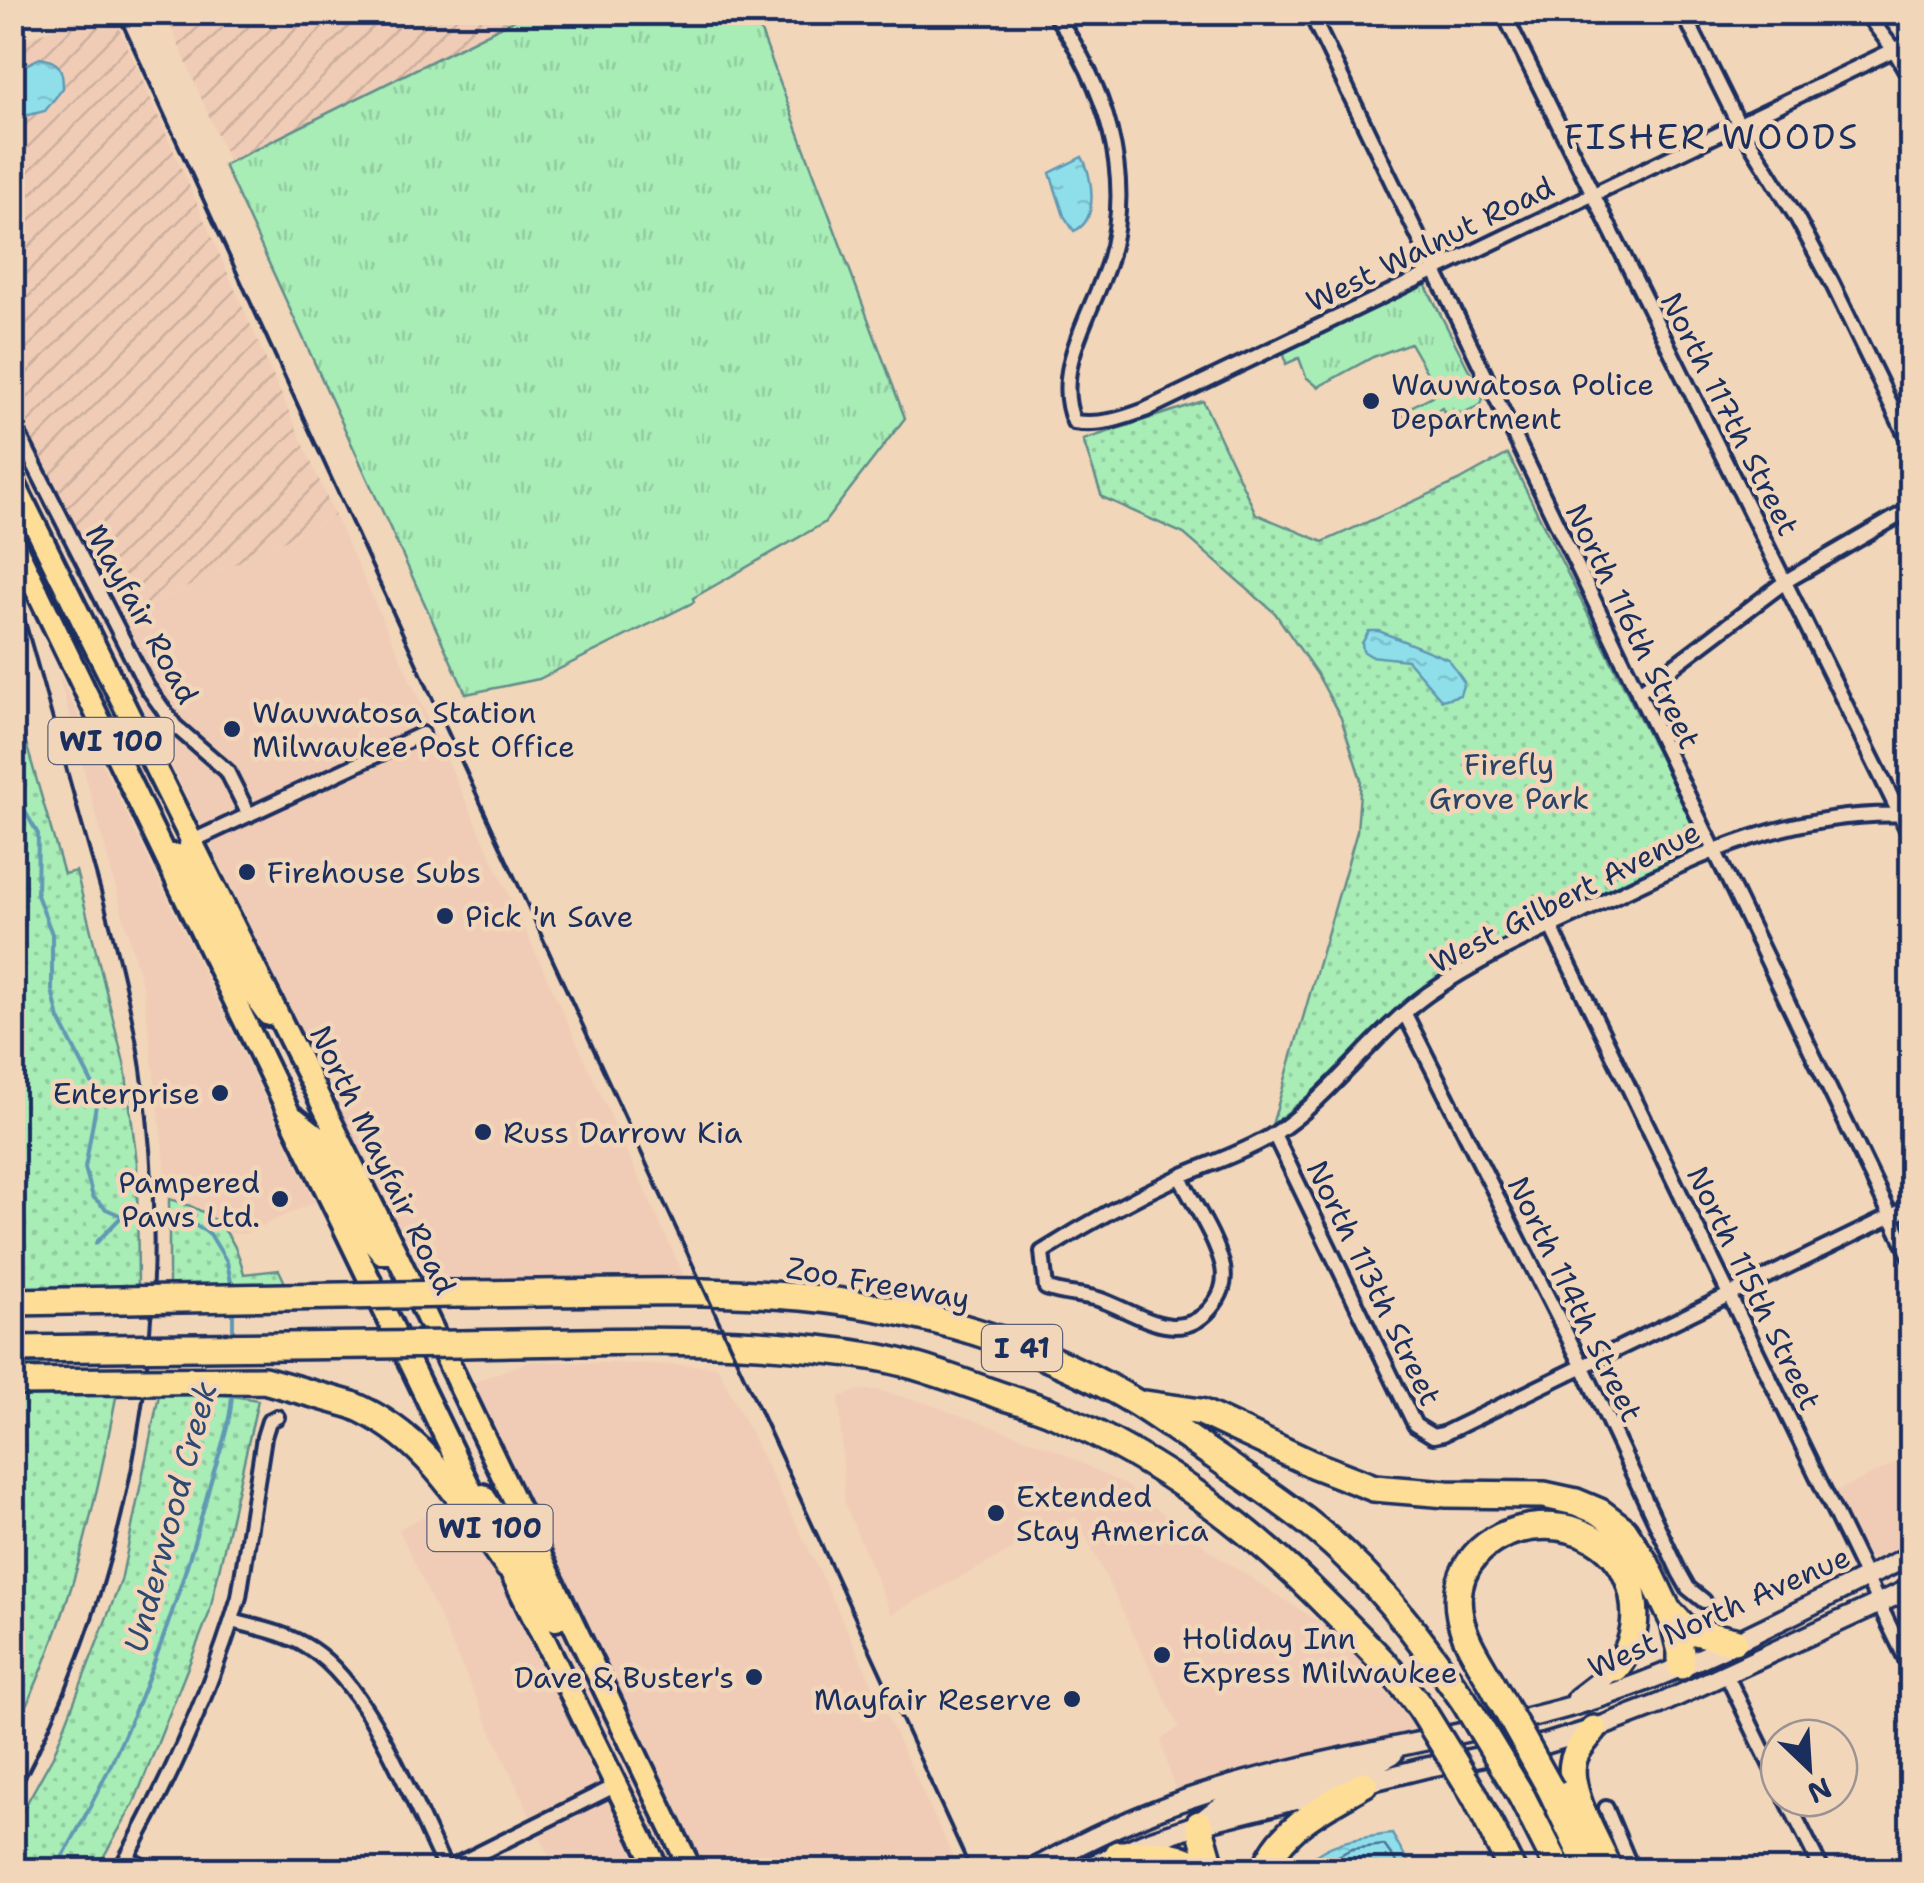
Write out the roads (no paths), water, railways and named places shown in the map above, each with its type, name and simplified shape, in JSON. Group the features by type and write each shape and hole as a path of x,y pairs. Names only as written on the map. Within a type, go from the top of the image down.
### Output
{"highway":[{"name":"Zoo Freeway","path":"12,1302 453,1294 802,1298 910,1316 994,1337 1063,1364 1136,1402 1298,1515 1345,1554 1408,1625 1464,1701 1522,1796 1559,1870"},
{"name":"I 41","path":"12,1350 714,1341 878,1357 942,1374 1054,1414 1192,1488 1294,1570 1392,1672 1422,1710 1475,1796 1512,1870"},
{"path":"12,1382 264,1380 352,1405 400,1431 436,1464 508,1566"},
{"path":"1136,1402 1201,1412 1312,1464 1388,1492 1536,1494 1576,1502 1600,1512 1624,1530 1669,1610 1682,1652 1681,1666"},
{"path":"1589,1870 1460,1620 1461,1581 1471,1560 1496,1540 1525,1526 1558,1524 1586,1533 1618,1562 1630,1581 1636,1612 1634,1634 1616,1668"},
{"path":"1669,1610 1688,1630 1734,1641"},
{"path":"1594,1729 1575,1754 1572,1770 1581,1806 1610,1870"},
{"path":"1265,1870 1283,1839 1300,1824 1364,1784"},
{"path":"1199,1824 1212,1870"},
{"path":"1496,1838 1500,1870"},
{"path":"1118,1854 1173,1854 1202,1870"}],"main road":[{"name":"North Mayfair Road","path":"12,480 396,1252 691,1870"},
{"name":"North Mayfair Road","path":"12,538 658,1870"},
{"path":"58,631 111,706 174,831 182,839 194,840"},
{"path":"166,854 178,854 190,865 250,990 296,1052"},
{"path":"292,1115 325,1142 372,1241 382,1253 396,1252"},
{"path":"457,1462 524,1555 582,1674 593,1686 602,1686"},
{"name":"West North Avenue","path":"1032,1870 1108,1830 1192,1797 1272,1774 1559,1710 1681,1666 1912,1554"},
{"name":"West North Avenue","path":"1082,1870 1199,1824 1424,1768 1545,1744 1594,1729 1651,1708 1912,1588"},
{"path":"1651,1708 1676,1682 1681,1666"},
{"path":"1559,1710 1616,1668"},
{"path":"1192,1797 1199,1824 1216,1808 1236,1799 1344,1775 1382,1762 1409,1744"}],"street":[{"name":"West Walnut Road","path":"1053,12 1079,52 1101,99 1117,174 1110,257 1074,352 1067,382 1066,397 1074,422 1106,423 1145,410 1912,42"},
{"name":"North 116th Street","path":"1310,12 1912,1260"},
{"name":"North 117th Street","path":"1503,12 1590,194 1906,814 1912,839"},
{"path":"1683,12 1738,123 1823,267 1912,448"},
{"path":"1865,12 1912,81"},
{"name":"Mayfair Road","path":"12,421 147,687 175,726 227,771 249,815"},
{"path":"1638,693 1786,581 1912,508"},
{"path":"166,854 422,734"},
{"name":"West Gilbert Avenue","path":"1180,1177 1222,1262 1225,1280 1220,1297 1204,1316 1183,1326 1166,1328 1096,1298 1046,1288 1042,1252 1076,1230 1180,1177 1274,1134 1352,1068 1427,995 1467,970 1714,849 1810,821 1906,814"},
{"name":"North 115th Street","path":"1550,926 1912,1672"},
{"name":"North 114th Street","path":"1405,1014 1582,1366 1679,1572 1688,1588 1704,1602"},
{"name":"North 113th Street","path":"1274,1134 1415,1424 1426,1434 1443,1434 1582,1366"},
{"path":"1582,1366 1912,1206"},
{"path":"149,1870 124,1864 194,1718 232,1620 264,1437 269,1420 277,1417"},
{"path":"232,1620 297,1640 345,1680 391,1758 446,1870 616,1786"},
{"path":"1726,1674 1759,1742"},
{"path":"1606,1808 1632,1870"},
{"path":"1796,1818 1822,1870"}],"water":[{"path":"40,58 59,67 63,88 45,111 13,119 13,71"},
{"path":"1082,157 1092,197 1087,218 1074,231 1064,216 1050,173"},
{"path":"1369,631 1379,631 1448,659 1464,682 1460,695 1442,700 1407,660 1371,656 1363,651 1362,643"},
{"path":"1392,1834 1413,1870 1301,1870 1330,1847"}],"waterway":[{"name":"Underwood Creek","path":"12,789 38,834 37,895 52,934 52,990 59,1019 93,1085 96,1105 85,1168 93,1197 122,1216 183,1218 210,1234 227,1262 232,1287"},
{"path":"96,1243 122,1216"},
{"name":"Underwood Creek","path":"233,1306 233,1337"},
{"name":"Underwood Creek","path":"55,1870 104,1778 146,1685 180,1588 230,1415 232,1391"}],"railway":[{"path":"117,12 971,1870"},
{"path":"12,577 129,1005 141,1069 151,1163 153,1258 148,1352 136,1446 116,1539 88,1629 54,1717 12,1803"}],"place":[{"name":"Wauwatosa Police Department","path":"1371,401"},
{"name":"Wauwatosa Station Milwaukee Post Office","path":"232,729"},
{"name":"Firehouse Subs","path":"247,872"},
{"name":"Pick 'n Save","path":"445,916"},
{"name":"Enterprise","path":"220,1093"},
{"name":"Russ Darrow Kia","path":"483,1132"},
{"name":"Pampered Paws Ltd.","path":"280,1199"},
{"name":"Extended Stay America","path":"996,1513"},
{"name":"Holiday Inn Express Milwaukee","path":"1162,1655"},
{"name":"Dave & Buster's","path":"754,1677"},
{"name":"Mayfair Reserve","path":"1072,1699"}],"district":[{"name":"FISHER WOODS","path":"1712,136"}],"park label":[{"name":"Firefly Grove Park","path":"1509,781"}]}
